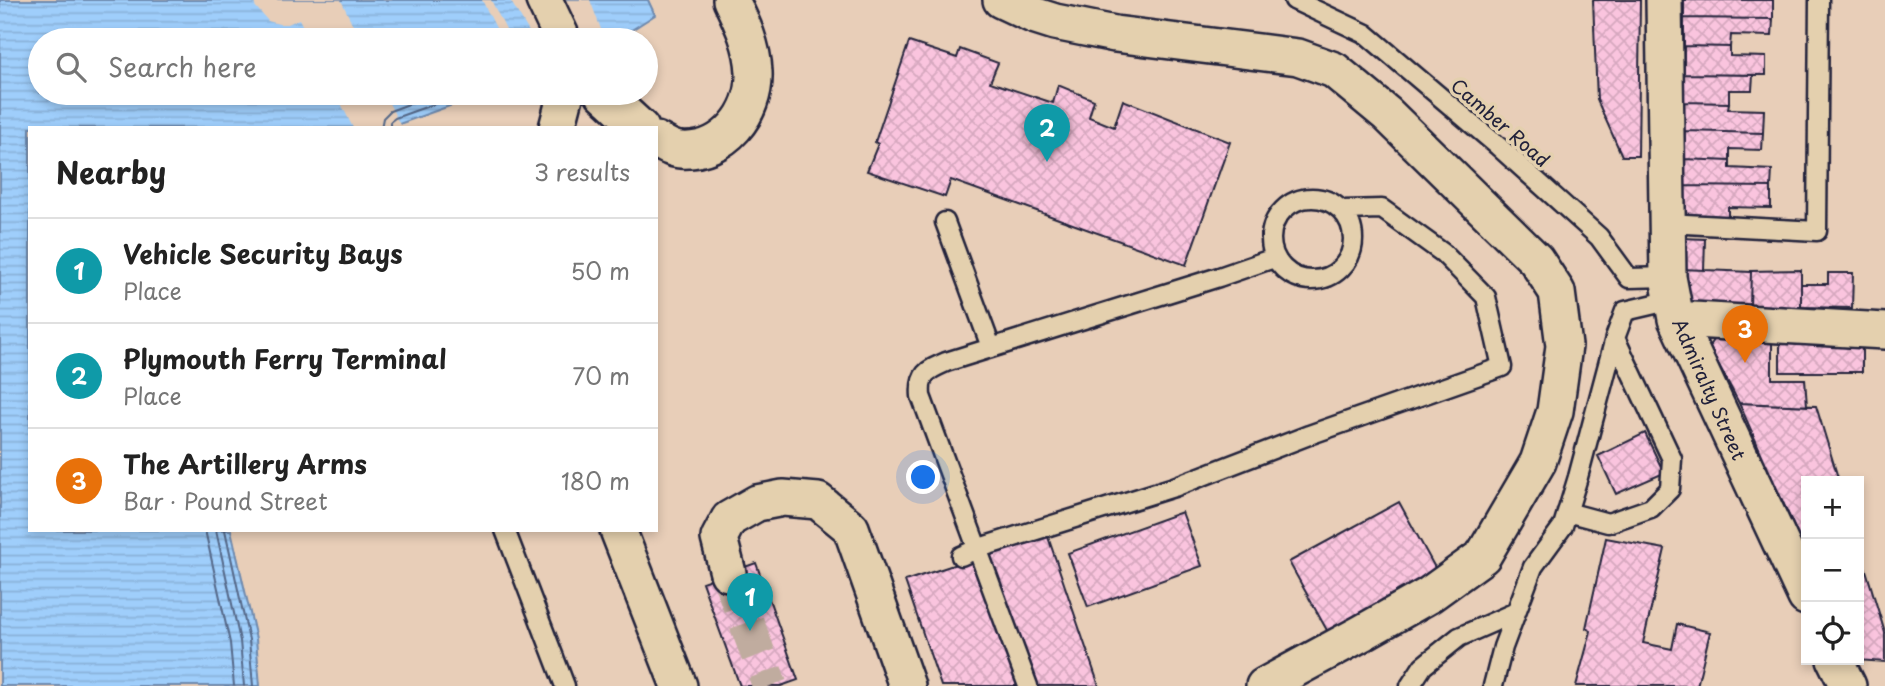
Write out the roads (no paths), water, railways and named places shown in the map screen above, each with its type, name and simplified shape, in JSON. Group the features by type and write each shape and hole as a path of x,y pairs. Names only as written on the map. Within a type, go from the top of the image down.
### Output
{"street":[{"path":"544,0 557,28"},
{"path":"658,142 678,150 702,149 723,139 746,111 751,99 754,73 749,39 731,0"},
{"path":"1001,0 1055,22 1115,34 1298,57 1334,70 1387,114 1536,260 1557,292 1564,346 1555,411 1538,462 1483,556 1429,595 1264,686"},
{"name":"Admiralty Street","path":"1664,0 1667,223 1672,299 1801,586"},
{"path":"557,126 562,105"},
{"path":"616,105 639,126"},
{"path":"1672,299 1885,331"},
{"path":"728,573 719,538 729,519 757,503 783,498 818,500 851,528 907,686"},
{"path":"619,532 679,686"},
{"path":"1838,665 1848,686"}],"lane":[{"name":"Camber Road","path":"1294,0 1366,34 1498,146 1599,237 1629,278 1672,299"},
{"path":"1667,223 1817,231 1819,0"},
{"path":"1326,198 1343,210 1353,227 1351,253 1341,269 1329,277 1313,281 1295,277 1281,268 1274,258 1270,233 1275,217 1296,199 1326,198"},
{"path":"961,556 1174,487 1502,367 1486,297 1443,253 1382,209 1343,210"},
{"path":"945,222 991,347"},
{"path":"1028,686 921,396 920,382 928,370 946,362 1274,258"},
{"path":"1493,686 1503,647 1533,567 1563,526 1615,338 1625,311 1672,299"},
{"path":"1567,512 1608,523 1651,508 1670,489 1672,459 1615,338"},
{"path":"506,532 565,686"},
{"path":"1410,686 1423,666 1460,637 1516,612"}],"water":[{"path":"0,0 648,0 655,15 635,28 28,28 28,105 452,105 394,126 28,126 28,532 231,532 256,639 260,686 0,686"}],"tunnel":[{"path":"728,573 770,686"}],"place":[{"name":"Plymouth Ferry Terminal","path":"1047,162"},
{"name":"The Artillery Arms","path":"1745,363"},
{"name":"Vehicle Security Bays","path":"750,631"}]}
